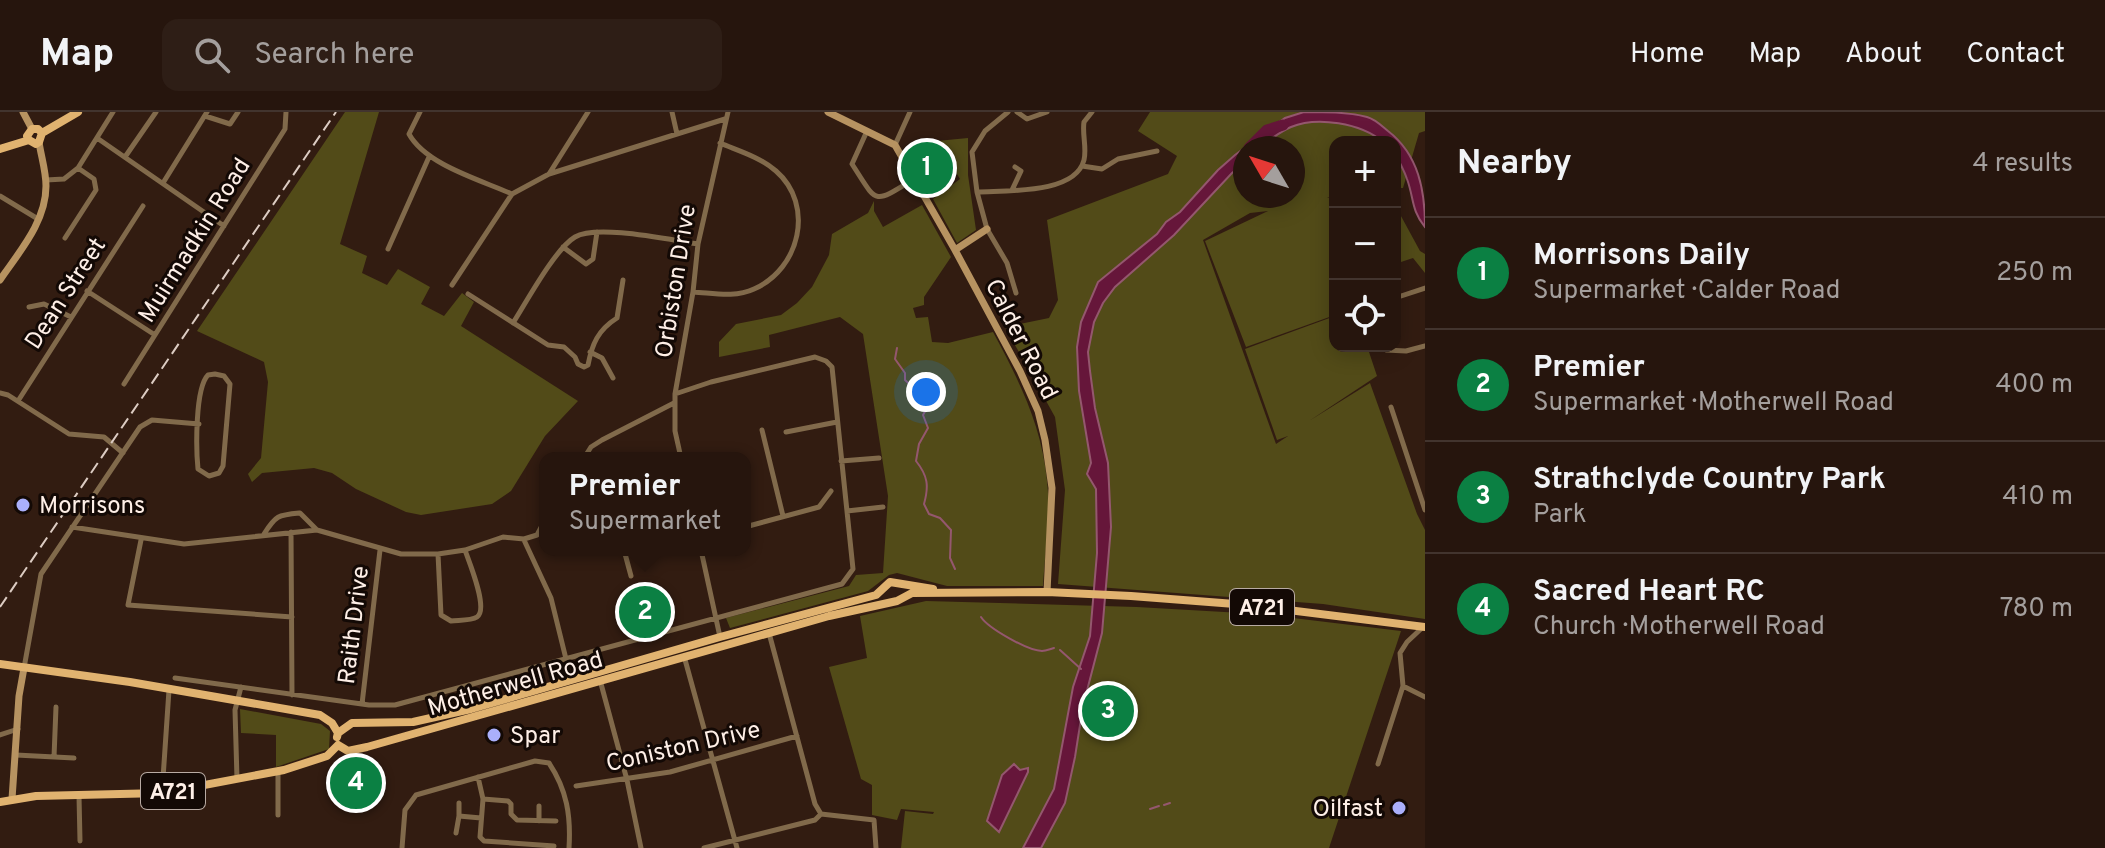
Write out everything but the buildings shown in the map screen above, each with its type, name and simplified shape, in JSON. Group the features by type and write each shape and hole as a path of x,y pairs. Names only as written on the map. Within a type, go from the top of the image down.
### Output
{"main road":[{"path":"0,149 29,140 36,144 41,137 78,112"},
{"path":"29,140 27,136 32,129 38,129 41,137"},
{"path":"891,600 886,594 890,582 901,582 906,592 904,597"},
{"name":"A721","path":"901,582 945,593"},
{"name":"Motherwell Road","path":"338,733 352,723 413,722 471,709 876,595 886,588"},
{"name":"A721","path":"891,600 912,593 1061,592 1293,610 1424,627"},
{"name":"Motherwell Road","path":"338,745 348,751 381,743 891,600"},
{"path":"0,664 320,715 332,723 338,733 338,745"},
{"path":"379,724 384,733 381,743"},
{"name":"A721","path":"0,802 162,793 278,771 327,756 338,745"}],"street":[{"path":"23,112 32,129"},
{"path":"46,180 64,179 78,168 113,112"},
{"path":"125,157 156,112"},
{"path":"163,183 206,114 230,124 238,112"},
{"name":"Muirmadkin Road","path":"124,384 285,129 286,112"},
{"path":"420,112 409,134 415,145 429,157 512,194"},
{"path":"549,174 588,112"},
{"path":"672,112 677,134"},
{"path":"828,112 895,145 912,112"},
{"path":"1008,112 985,131 972,152 977,192 987,229 1007,263 1016,293"},
{"path":"1017,112 1027,119 1047,112"},
{"path":"977,192 1031,190 1066,182 1082,166 1085,157 1084,122 1092,112"},
{"path":"452,285 512,194 549,174 727,115"},
{"name":"Orbiston Drive","path":"680,452 675,431 675,394 698,244 727,115"},
{"path":"867,131 852,164 872,196 878,199 885,197 914,179"},
{"path":"0,280 31,235 46,193 41,137"},
{"path":"97,138 225,226"},
{"path":"693,292 737,295 754,289 786,264 796,242 798,215 792,190 768,165 720,143"},
{"name":"Calder Road","path":"895,145 955,250 1038,411 1052,488 1047,592"},
{"path":"1082,166 1102,169 1118,159 1157,151"},
{"path":"388,249 429,157"},
{"path":"65,238 96,190 94,179 78,168"},
{"path":"1012,190 1021,168"},
{"path":"0,196 38,219"},
{"name":"Dean Street","path":"18,401 143,206"},
{"path":"955,250 987,229"},
{"path":"563,247 586,264 590,263 597,232"},
{"path":"513,323 563,247 578,236 597,232 698,244"},
{"path":"468,294 548,345 564,347 581,366 588,365 598,332 617,318 623,280"},
{"path":"1401,296 1425,288"},
{"path":"87,291 155,335"},
{"path":"29,307 44,304 71,317"},
{"path":"1401,351 1425,346"},
{"path":"590,352 602,358 613,378"},
{"name":"Motherwell Road","path":"175,678 362,704 395,705 842,584 853,569 832,367 815,357 711,382 675,394"},
{"path":"208,375 224,376 230,384 228,413 223,466 215,476 198,469 199,424 201,383 208,375"},
{"path":"0,393 69,434 104,437 123,453"},
{"path":"588,452 602,440 674,403"},
{"path":"1391,407 1425,510"},
{"path":"12,799 24,668 41,574 140,427 147,421 199,424"},
{"path":"786,432 837,422"},
{"path":"762,430 783,516"},
{"path":"841,461 879,458"},
{"path":"751,525 819,507 831,491"},
{"path":"847,511 883,507"},
{"path":"264,534 279,515 300,513 317,530"},
{"path":"72,527 141,540 184,544 317,530 401,554 465,550 503,537 524,539 537,535 539,531"},
{"path":"291,532 292,695"},
{"path":"524,539 551,598 566,659"},
{"path":"141,540 128,605 292,617"},
{"name":"Raith Drive","path":"362,704 380,550"},
{"path":"438,554 441,615 451,621 474,618 482,604 465,550"},
{"path":"626,556 631,576"},
{"path":"702,556 720,637"},
{"path":"1378,764 1403,686 1400,653 1424,627"},
{"path":"769,633 815,804 821,814"},
{"path":"684,656 736,845"},
{"path":"600,680 627,780 641,848"},
{"path":"1403,686 1425,697"},
{"path":"237,779 235,710 241,687"},
{"path":"162,793 169,690"},
{"path":"54,757 56,707"},
{"path":"0,735 18,729"},
{"name":"Coniston Drive","path":"576,786 627,780 713,761 797,736"},
{"path":"16,755 74,758"},
{"path":"402,848 405,810 416,795 535,761 549,763 559,778 571,819 569,848"},
{"path":"278,771 278,815"},
{"path":"478,777 483,799 480,837 489,842 554,846"},
{"path":"79,796 80,841"},
{"path":"483,799 508,801 511,814 517,820 556,821"},
{"path":"456,833 459,803"},
{"path":"539,806 539,821"},
{"path":"821,814 874,820 876,848"},
{"path":"704,848 736,845 815,820 821,814"},
{"path":"459,816 481,818"}],"shaded area":[{"path":"345,112 379,112 340,244 367,256 362,273 387,285 398,269 430,287 421,304 444,316 462,293 474,302 461,326 578,401 545,436 511,491 492,504 421,515 406,512 356,489 332,473 314,468 262,473 252,482 248,474 261,458 268,382 264,362 197,331"},
{"path":"1150,112 1425,112 1425,131 1419,133 1403,188 1401,136 1329,136 1329,317 1246,347 1205,241 1268,211 1250,213 1203,240 1276,444 1288,436 1277,440 1245,349 1329,318 1329,352 1369,352 1377,376 1309,421 1370,383 1425,530 1425,619 1323,604 1058,584 1065,490 1055,417 1005,327 1049,318 1058,300 1047,220 1168,174 1177,156 1138,131"},
{"path":"1304,112 1344,113 1373,119 1392,136 1375,136 1338,123 1313,122 1291,127 1275,136 1261,136 1285,118"},
{"path":"968,138 968,175 976,230 957,243 933,199 960,179 937,141"},
{"path":"1401,144 1418,174 1424,200 1425,227 1415,209 1401,165"},
{"path":"1233,157 1233,172 1174,235 1115,287 1094,322 1088,352 1095,408 1108,463 1111,527 1102,633 1083,706 1065,803 1041,848 1023,848 1054,789 1073,687 1090,636 1097,553 1096,489 1087,474 1091,463 1079,391 1077,347 1081,322 1098,282 1157,234"},
{"path":"874,201 874,211 883,227 922,205 951,257 924,297 924,305 913,308 916,318 928,317 932,342 948,343 993,332 1020,386 1035,422 1047,481 1048,520 1043,586 947,586 897,573 889,575 868,591 730,628 726,618 849,586 856,575 883,573 888,496 863,334 840,317 769,335 770,347 719,357 719,342 736,324 781,315 797,303 812,287 829,255 832,234 868,213"},
{"path":"1401,216 1420,251 1425,254 1425,273 1413,258 1401,262"},
{"path":"926,601 1259,614 1401,631 1329,848 901,848 905,811 934,812 901,809 897,820 872,815 872,785 861,779 829,667 867,658 860,616"},
{"path":"240,709 321,724 330,731 329,749 276,767 276,735 241,733"},
{"path":"1014,764 1020,770 1028,768 1028,772 999,832 987,821 1002,775"}],"waterway":[{"path":"1261,136 1267,130 1283,125"},
{"path":"897,348 895,359 905,373 905,380 920,394 927,408 923,415 928,428 919,444 916,461 926,481 924,504 929,514 940,518 951,530 950,558 955,569"},
{"path":"981,617 1018,643 1042,651 1054,648"},
{"path":"1060,650 1081,669"},
{"path":"1164,805 1170,803"},
{"path":"1150,809 1159,806"}],"railway":[{"path":"0,607 336,112"}],"place":[{"name":"Morrisons Daily","path":"927,168"},
{"name":"Morrisons","path":"23,505"},
{"name":"Premier","path":"645,612"},
{"name":"Strathclyde Country Park","path":"1108,711"},
{"name":"Spar","path":"494,735"},
{"name":"Sacred Heart RC","path":"356,783"},
{"name":"Oilfast","path":"1399,808"}]}
